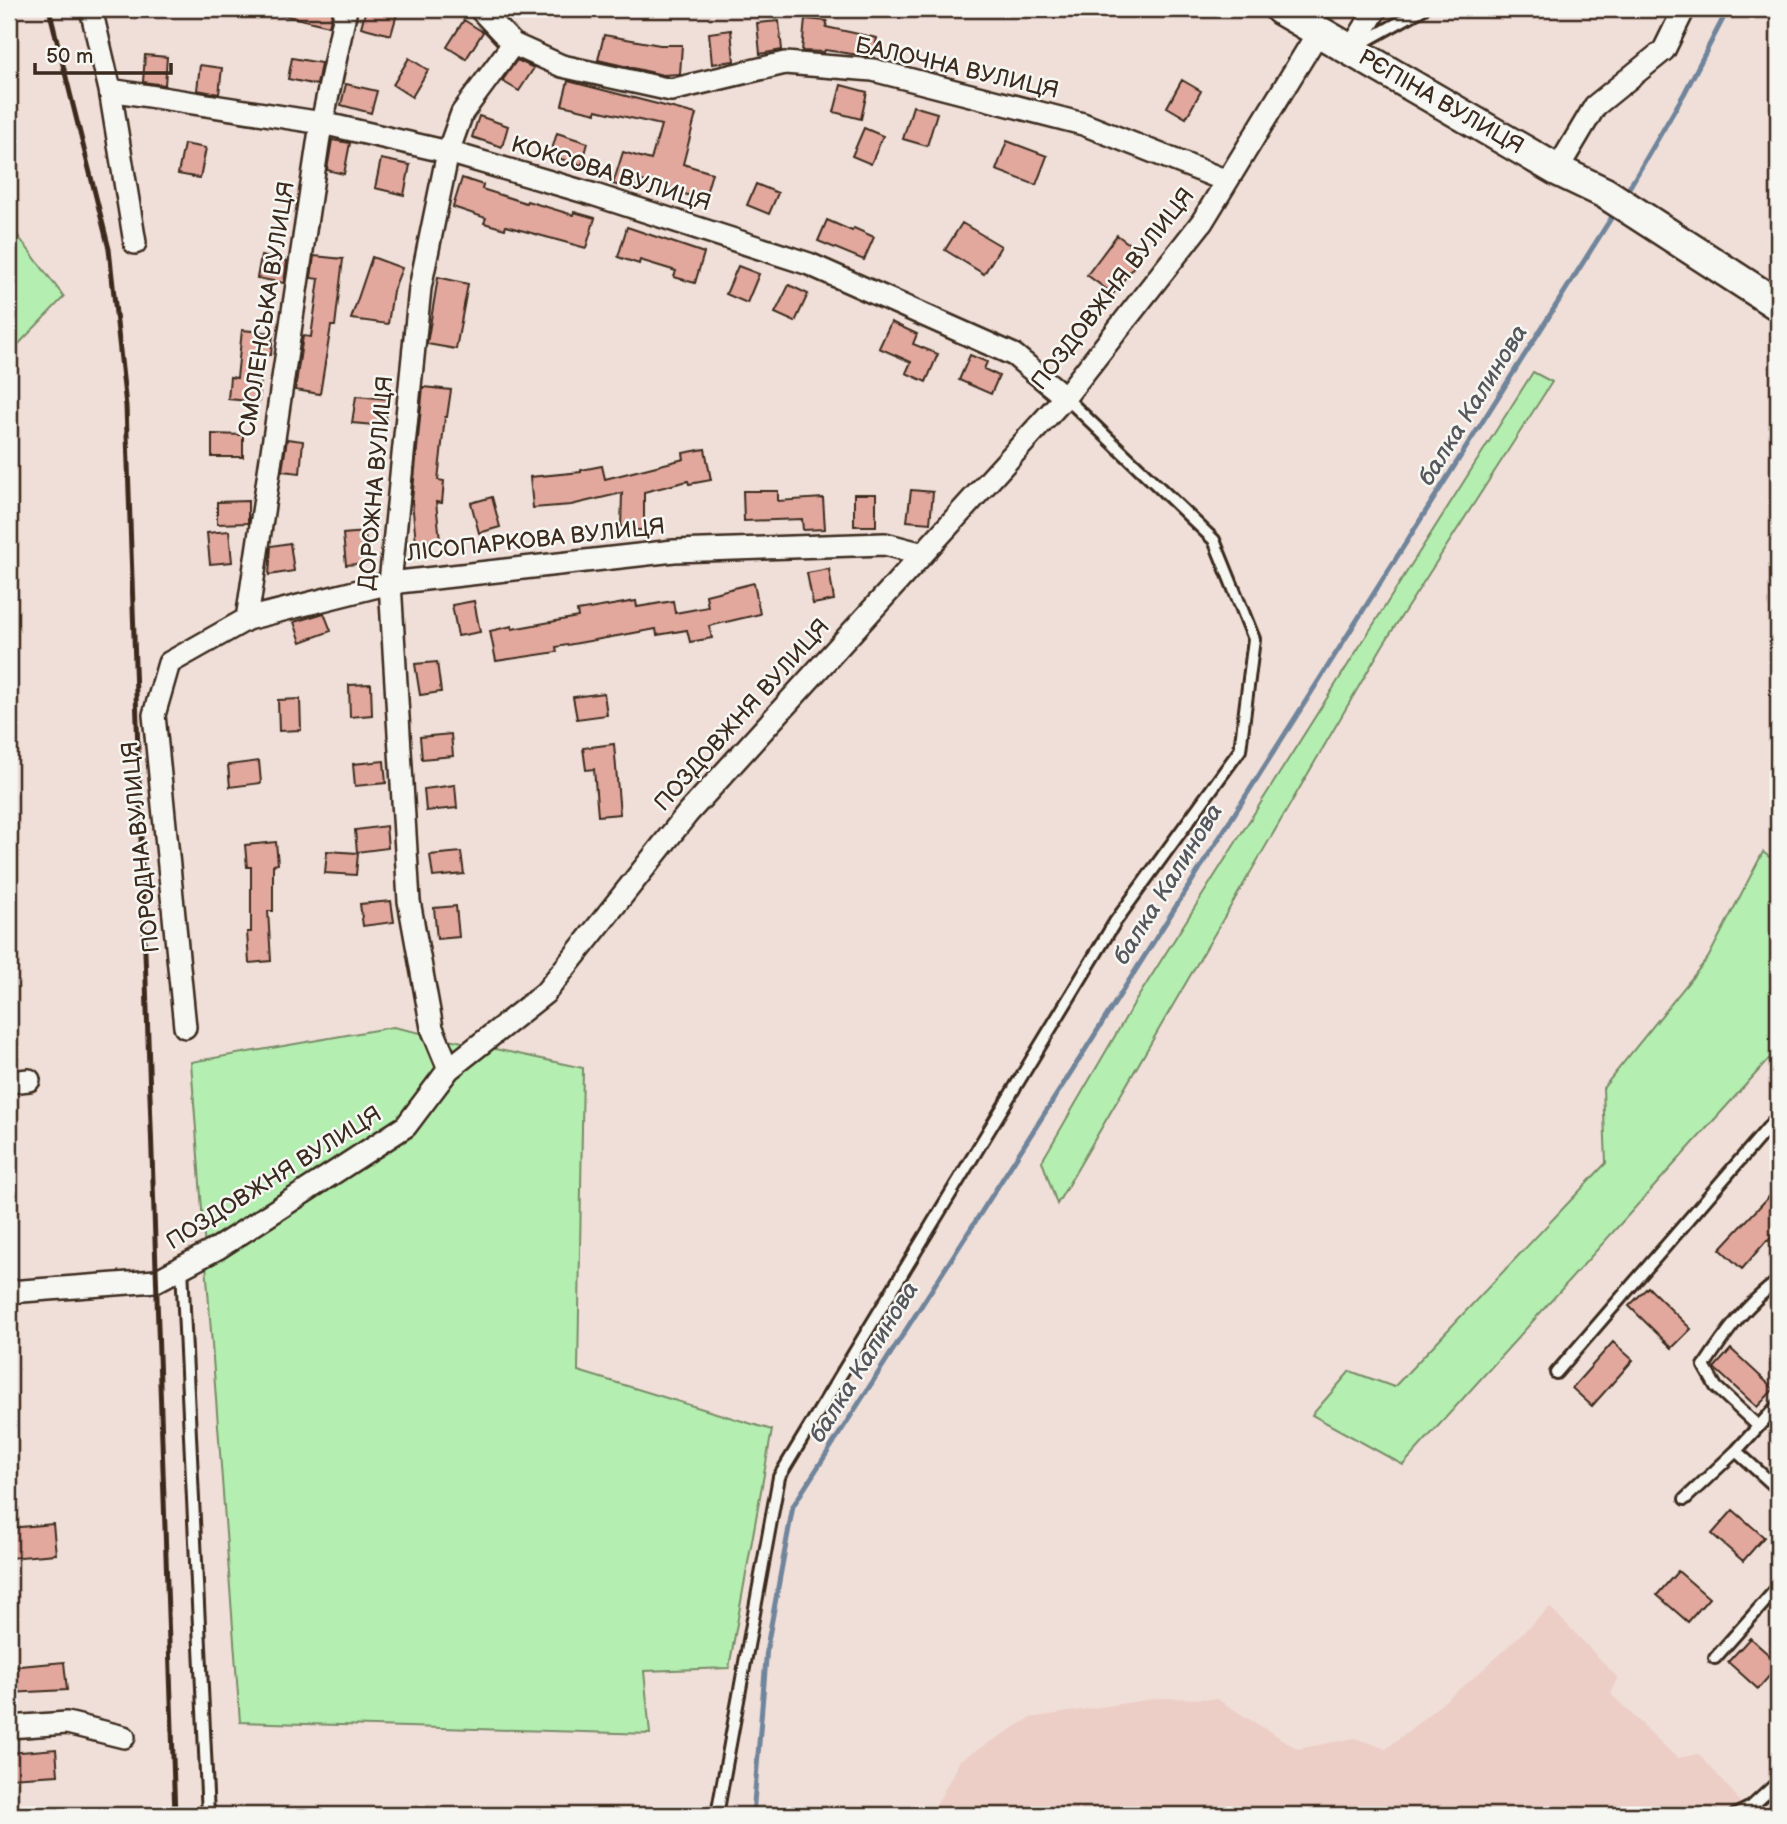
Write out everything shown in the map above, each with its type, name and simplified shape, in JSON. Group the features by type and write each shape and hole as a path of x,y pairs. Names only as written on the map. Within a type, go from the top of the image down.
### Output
{"street":[{"path":"91,9 110,90 135,243"},
{"name":"СМОЛЕНСЬКА ВУЛИЦЯ","path":"247,619 322,123 346,9"},
{"name":"БАЛОЧНА ВУЛИЦЯ","path":"480,9 513,44 562,66 671,90 785,63 873,70 1083,124 1227,181"},
{"name":"РЄПІНА ВУЛИЦЯ","path":"1280,9 1557,170 1605,192 1778,305"},
{"path":"1351,50 1376,9"},
{"path":"1557,170 1595,106 1664,50 1684,9"},
{"name":"ПОЗДОВЖНЯ ВУЛИЦЯ","path":"9,1292 156,1281 218,1248 406,1126 449,1069 545,993 688,813 1065,397 1202,222 1319,32"},
{"name":"ДОРОЖНА ВУЛИЦЯ","path":"449,1069 432,1028 409,901 390,583 420,288 449,152 462,113 513,44"},
{"name":"КОКСОВА ВУЛИЦЯ","path":"110,90 322,123 449,152 595,195 809,264 1014,355 1065,397"},
{"name":"ЛІСОПАРКОВА ВУЛИЦЯ","path":"169,663 247,619 390,583 674,551 885,544 923,554"},
{"name":"ПОРОДНА ВУЛИЦЯ","path":"169,663 154,715 185,1027"},
{"path":"9,1727 67,1723 124,1737"}],"lane":[{"path":"1351,50 1375,33 1423,9"},
{"path":"717,1815 779,1477 1115,922 1240,750 1254,639 1214,540 1065,397"},
{"path":"1556,1373 1777,1120"},
{"path":"182,1267 208,1815"},
{"path":"1758,1426 1716,1387 1704,1366 1723,1338 1759,1295 1778,1280"},
{"path":"1685,1499 1736,1451 1778,1405"},
{"path":"1736,1451 1778,1489"},
{"path":"1715,1658 1778,1587"},
{"path":"1735,1815 1751,1807 1778,1782"}],"shaded area":[{"path":"1550,1607 1618,1678 1611,1694 1677,1758 1699,1754 1736,1796 1746,1815 931,1815 960,1760 1030,1718 1158,1698 1217,1699 1298,1749 1355,1738 1386,1749 1478,1674"}],"green space":[{"path":"9,224 64,297 9,354"},
{"path":"1533,372 1552,382 1383,645 1057,1204 1042,1161 1133,1005"},
{"path":"1763,852 1778,864 1778,1049 1403,1465 1312,1415 1350,1371 1394,1387 1606,1163 1603,1088 1708,958"},
{"path":"393,1027 583,1068 578,1371 772,1430 729,1668 644,1671 650,1734 240,1722 191,1062"}],"building":[{"path":"280,9 333,9 329,26 279,14"},
{"path":"366,9 397,14 391,35 361,27"},
{"path":"805,19 827,21 826,27 877,38 873,57 825,50 802,51"},
{"path":"464,20 483,32 466,59 447,47"},
{"path":"779,21 782,50 760,54 757,23"},
{"path":"731,30 734,61 712,64 709,33"},
{"path":"604,35 660,45 682,45 680,74 663,75 598,60"},
{"path":"145,55 167,57 165,85 143,82"},
{"path":"292,58 321,63 317,85 288,79"},
{"path":"409,58 428,70 412,97 393,85"},
{"path":"517,60 534,68 519,91 502,81"},
{"path":"200,65 222,68 219,94 197,90"},
{"path":"1182,80 1201,91 1186,118 1167,107"},
{"path":"568,81 696,114 683,164 712,173 704,200 639,180 635,190 613,184 623,152 651,160 661,125 562,105"},
{"path":"346,84 377,91 371,113 341,105"},
{"path":"841,85 867,92 861,119 834,112"},
{"path":"913,106 937,113 927,146 903,139"},
{"path":"479,116 508,126 502,147 472,137"},
{"path":"864,128 883,136 871,164 852,156"},
{"path":"557,133 588,143 582,165 550,156"},
{"path":"332,140 350,143 344,174 327,170"},
{"path":"1007,141 1047,156 1036,185 996,170"},
{"path":"184,144 206,148 200,178 178,174"},
{"path":"381,159 410,165 404,195 375,188"},
{"path":"462,178 483,185 482,189 526,203 527,201 573,215 574,212 595,218 586,248 506,226 505,229 484,223 486,218 453,207"},
{"path":"756,184 778,193 769,214 747,205"},
{"path":"827,220 874,237 864,260 818,241"},
{"path":"962,223 1001,246 984,274 945,250"},
{"path":"627,227 704,253 695,283 674,277 676,271 640,260 639,264 618,257"},
{"path":"1117,235 1143,254 1113,294 1087,275"},
{"path":"261,256 287,261 284,283 257,278"},
{"path":"314,256 343,259 335,326 331,326 320,394 295,390 303,336 311,337 319,279 311,278"},
{"path":"372,257 402,268 393,291 388,324 351,319"},
{"path":"738,266 759,274 747,303 726,294"},
{"path":"438,277 468,284 456,349 427,344"},
{"path":"789,285 808,294 795,322 775,313"},
{"path":"891,322 917,334 913,344 938,354 926,382 906,373 911,362 879,348"},
{"path":"242,330 273,333 271,355 263,355 259,402 228,399 230,377 237,378"},
{"path":"970,355 987,362 984,369 999,376 991,394 959,380"},
{"path":"423,387 451,390 438,480 444,481 442,503 436,502 440,540 416,542 412,501"},
{"path":"356,396 388,399 385,426 352,423"},
{"path":"212,434 243,435 243,457 212,457"},
{"path":"287,439 303,441 300,473 282,471"},
{"path":"705,449 711,480 689,484 688,481 644,492 644,530 621,530 622,493 571,505 533,508 530,477 581,472 602,466 605,479 684,459 683,453"},
{"path":"911,490 933,492 930,523 907,521"},
{"path":"743,491 778,491 778,501 823,498 825,529 803,530 802,519 744,521"},
{"path":"854,494 876,494 876,526 854,526"},
{"path":"492,497 500,527 479,533 471,503"},
{"path":"248,501 248,523 217,524 217,502"},
{"path":"229,531 232,562 210,564 207,533"},
{"path":"365,532 368,563 346,565 343,534"},
{"path":"290,543 294,571 269,575 271,546"},
{"path":"829,569 834,600 813,604 807,573"},
{"path":"754,583 760,614 709,626 712,638 690,642 687,630 657,635 656,629 556,647 557,652 496,661 490,631 578,617 577,611 636,601 637,607 673,601 675,613 708,607 706,595"},
{"path":"474,601 480,632 458,636 452,605"},
{"path":"324,613 331,631 301,642 294,622"},
{"path":"437,662 441,692 420,695 415,664"},
{"path":"371,684 372,715 350,717 349,685"},
{"path":"604,693 607,715 577,719 573,697"},
{"path":"300,699 301,730 279,731 278,700"},
{"path":"451,734 453,756 422,759 420,737"},
{"path":"614,744 620,814 598,816 594,769 586,770 583,748"},
{"path":"259,761 261,783 230,787 228,765"},
{"path":"384,761 386,783 355,786 353,764"},
{"path":"455,785 457,808 426,811 424,789"},
{"path":"386,826 388,848 357,852 355,830"},
{"path":"276,842 278,864 273,865 273,911 268,911 271,961 249,963 247,932 251,932 251,867 247,867 245,845"},
{"path":"327,851 358,853 356,875 325,873"},
{"path":"461,852 464,874 433,877 430,855"},
{"path":"391,901 394,922 363,926 360,904"},
{"path":"456,906 459,937 437,939 434,908"},
{"path":"1778,1187 1778,1231 1742,1269 1720,1249"},
{"path":"1648,1287 1691,1329 1672,1348 1629,1306"},
{"path":"1613,1342 1633,1360 1592,1406 1572,1388"},
{"path":"1731,1349 1774,1389 1757,1407 1714,1368"},
{"path":"1733,1510 1764,1537 1743,1561 1712,1534"},
{"path":"53,1524 56,1554 9,1558 9,1528"},
{"path":"1678,1571 1709,1598 1688,1622 1657,1595"},
{"path":"1750,1638 1778,1663 1758,1689 1728,1662"},
{"path":"64,1662 67,1690 9,1693 9,1667"},
{"path":"56,1749 58,1775 9,1778 9,1753"}],"waterway":[{"name":"балка Калинова","path":"1625,195 1684,94 1728,9"},
{"name":"балка Калинова","path":"753,1815 767,1647 793,1506 1082,1055 1615,212"}],"railway":[{"path":"49,9 109,249 126,406 175,1815"}]}
